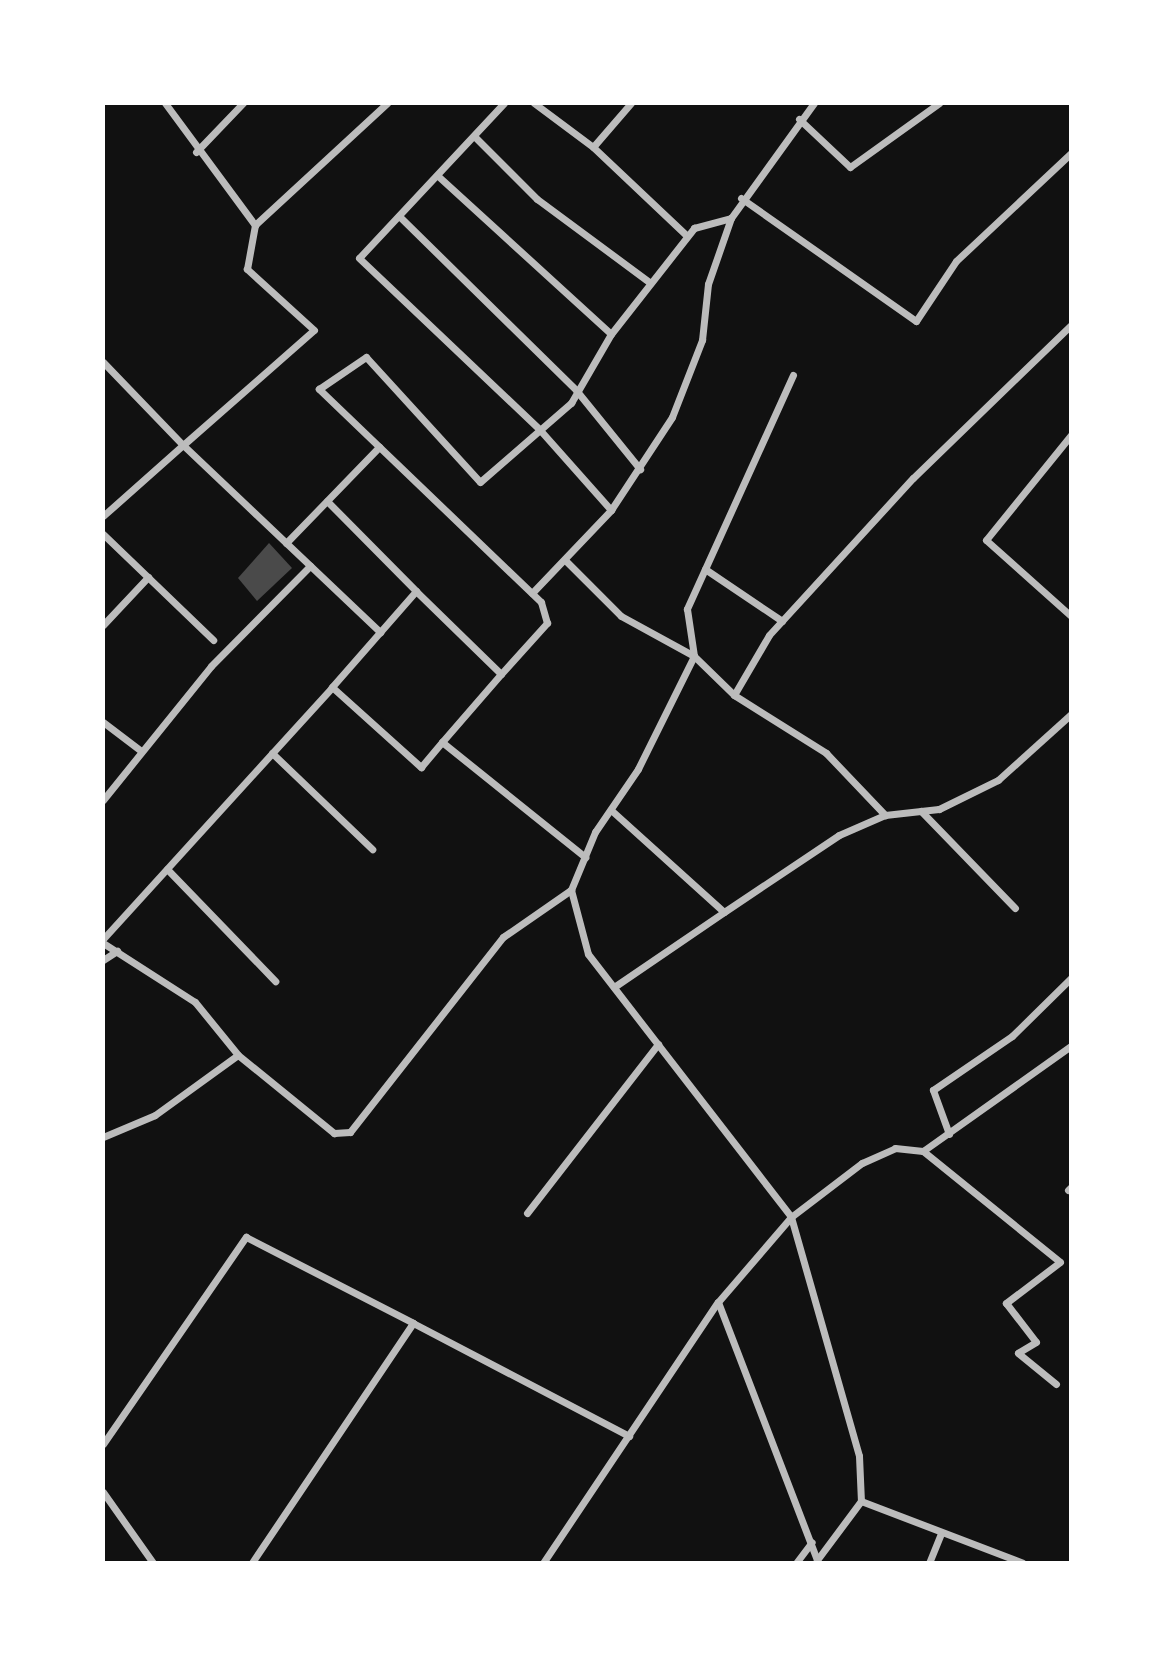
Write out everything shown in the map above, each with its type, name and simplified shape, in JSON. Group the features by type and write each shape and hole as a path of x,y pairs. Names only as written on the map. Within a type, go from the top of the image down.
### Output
{"street":[{"path":"166,103 197,152 255,225"},
{"path":"197,152 243,103"},
{"path":"103,516 314,330 247,269 255,225 387,103"},
{"path":"504,103 359,258 540,430 611,510"},
{"path":"534,103 593,147 687,236"},
{"path":"593,147 631,103"},
{"path":"799,119 850,167 939,103"},
{"path":"532,593 611,510 640,469 685,393 702,340 712,265 731,218 741,198 813,104"},
{"path":"474,136 537,199 648,281"},
{"path":"741,198 916,321 956,261 1071,153"},
{"path":"438,176 611,334"},
{"path":"399,216 576,390 640,469"},
{"path":"332,687 421,767 547,623 532,593 318,389 366,357 480,482 540,430 576,390 648,281 687,236 731,218"},
{"path":"734,695 782,621 913,478 1071,325"},
{"path":"103,362 183,445 380,632"},
{"path":"416,591 103,941 195,1002 238,1055 334,1133 350,1132 503,937 571,890 585,857 694,656 687,609 793,375"},
{"path":"1071,435 986,540 1071,616"},
{"path":"286,543 379,446"},
{"path":"327,501 501,674"},
{"path":"103,534 213,640"},
{"path":"565,560 621,616 694,656 734,695 826,753 885,815"},
{"path":"103,800 211,666 310,566"},
{"path":"705,569 782,621"},
{"path":"103,625 148,577"},
{"path":"614,987 839,835 885,815 939,809 998,780 1071,714"},
{"path":"103,722 141,751"},
{"path":"442,741 585,857"},
{"path":"272,753 372,849"},
{"path":"611,810 724,912"},
{"path":"921,811 1015,908"},
{"path":"167,869 275,981"},
{"path":"571,890 588,954 792,1217 859,1456 861,1501 818,1561"},
{"path":"103,960 117,951"},
{"path":"949,1134 933,1090 1012,1036 1071,978"},
{"path":"527,1213 658,1044"},
{"path":"923,1151 1071,1046"},
{"path":"103,1137 155,1115 238,1055"},
{"path":"543,1563 718,1302 792,1217 862,1163 895,1148 923,1151 1060,1262 1006,1303 1036,1342 1018,1353 1056,1384"},
{"path":"103,1444 246,1237 629,1436"},
{"path":"718,1302 818,1561"},
{"path":"252,1563 413,1323"},
{"path":"103,1492 153,1563"},
{"path":"861,1501 1023,1563"},
{"path":"929,1563 941,1533"},
{"path":"796,1563 812,1542"}],"building":[{"path":"269,543 292,568 257,601 238,578"}]}
